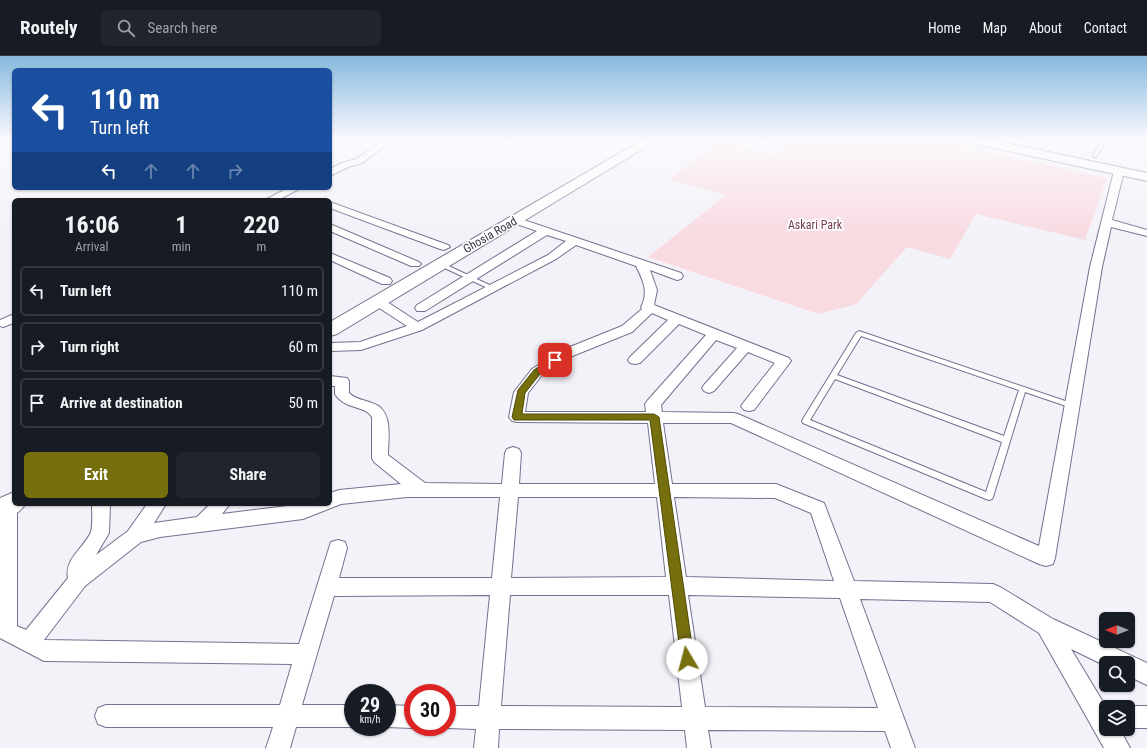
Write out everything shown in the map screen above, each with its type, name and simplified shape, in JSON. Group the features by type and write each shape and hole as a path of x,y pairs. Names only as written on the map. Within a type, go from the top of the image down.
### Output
{"main road":[{"path":"336,310 575,172"},
{"name":"Ghosia Road","path":"332,329 595,172"},
{"path":"1125,172 1147,177"},
{"path":"492,219 510,222"}],"street":[{"path":"650,308 627,329 564,354 537,372 521,392 517,417 733,418 1046,558 1096,267 1119,172"},
{"path":"274,198 292,190"},
{"path":"332,206 444,247"},
{"path":"510,222 545,231 677,276"},
{"path":"1106,222 1147,232"},
{"path":"332,228 415,264"},
{"path":"422,308 545,231"},
{"path":"332,347 361,346 417,327 494,289 552,257 574,241"},
{"path":"332,257 386,281"},
{"path":"640,263 651,285 652,300 647,307 784,361 749,406"},
{"path":"377,302 417,327"},
{"path":"635,360 676,319"},
{"path":"699,748 653,404 714,334"},
{"path":"709,388 746,346"},
{"path":"332,381 342,381 342,394 348,400 375,409 380,417 380,458 421,490"},
{"path":"486,748 513,453"},
{"path":"332,500 339,497 407,490 776,491 818,508 903,748"},
{"path":"7,506 7,631 44,650 306,654"},
{"path":"78,580 76,570 100,533 101,506"},
{"path":"29,642 78,580 135,536 156,506"},
{"path":"203,523 219,506"},
{"path":"135,536 160,529 303,512 318,506"},
{"path":"278,748 338,548"},
{"path":"326,587 677,586 993,593 1046,626 1108,656"},
{"path":"1046,626 1099,715"},
{"path":"1135,668 1147,674"},
{"path":"106,716 344,716"},
{"path":"456,717 893,720"},
{"path":"1135,717 1147,717"},
{"path":"1111,736 1118,748"}],"lane":[{"path":"440,264 494,289"},
{"path":"1022,390 989,497 806,421 859,333 1072,406"},
{"path":"834,376 1006,440"}],"green space":[{"name":"Askari Park","path":"678,172 1081,172 1107,178 1085,240 976,214 950,259 907,247 856,304 819,314 648,257 726,195 669,179"}],"route":[{"path":"555,360 537,372 521,392 517,417 654,417 687,659"}]}
